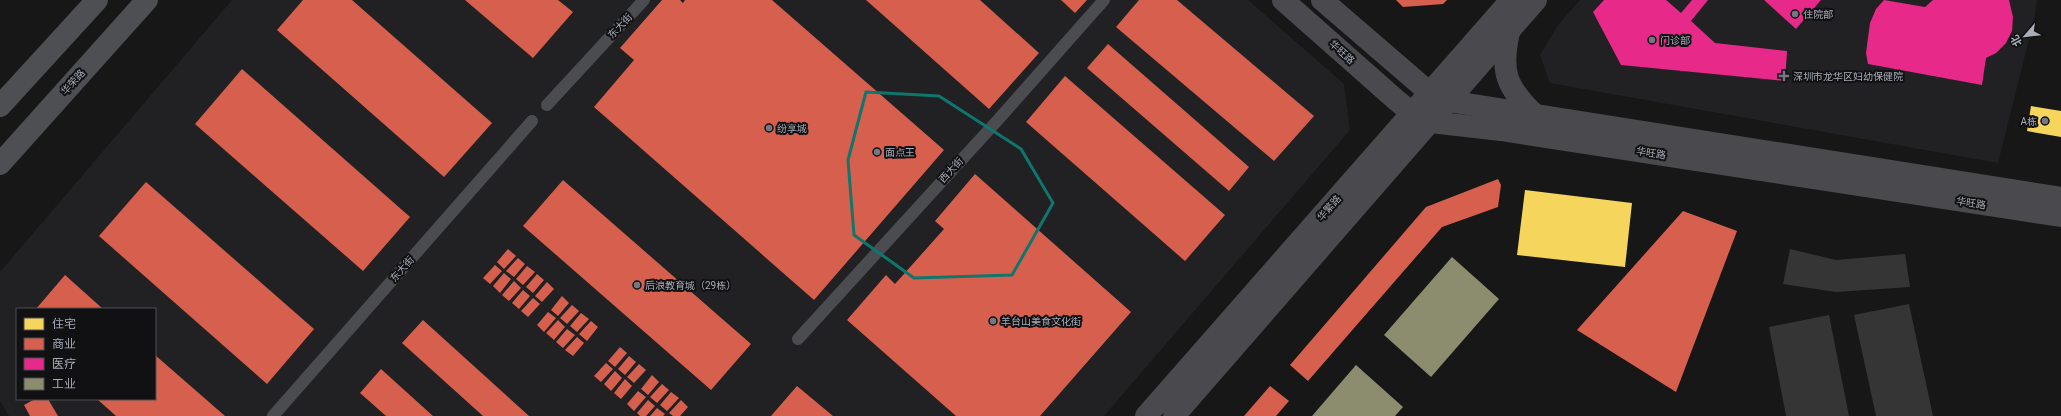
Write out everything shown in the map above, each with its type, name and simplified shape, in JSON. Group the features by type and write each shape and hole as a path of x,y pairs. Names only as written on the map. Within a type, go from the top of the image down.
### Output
{"main road":[{"path":"0,106 97,0"},
{"name":"华荣路","path":"0,164 147,0"},
{"name":"华旺路","path":"1283,0 1422,117 2061,216"},
{"path":"1322,0 1439,97"},
{"name":"华繁路","path":"1174,416 1439,97 1511,0"},
{"name":"华繁路","path":"1439,97 1509,32 1536,0"},
{"path":"1509,32 1504,60 1508,80 1516,96 1536,116"},
{"name":"华旺路","path":"1439,97 1536,116 2061,198"},
{"name":"华繁路","path":"1146,416 1422,117"}],"street":[{"name":"东大街","path":"547,105 644,0"},
{"name":"西大街","path":"798,339 997,121 1104,0"},
{"name":"东大街","path":"273,416 532,121"}],"highlighted area":[{"path":"866,92 939,96 1021,149 1053,203 1012,275 914,278 854,235 848,160"}],"shaded area":[{"path":"232,0 1248,0 1344,84 1350,130 1104,416 9,416 0,401 0,272"},
{"name":"深圳市龙华区妇幼保健院","path":"1580,0 2037,0 2035,15 1998,163 1550,83 1540,55 1558,25"}],"building: 住宅":[{"name":"A栋","path":"2031,106 2061,111 2061,137 2027,131"},
{"path":"1525,190 1632,203 1625,267 1517,255"}],"building: 商业":[{"path":"303,0 352,0 492,123 444,177 277,30"},
{"path":"465,0 558,0 573,12 533,58"},
{"path":"662,0 680,0 683,3 685,0 772,0 944,150 814,300 594,107 634,60 620,48"},
{"path":"866,0 980,0 1039,53 989,109"},
{"path":"1061,0 1087,0 1075,13"},
{"path":"1139,0 1177,0 1314,116 1274,161 1116,27"},
{"path":"1396,0 1447,0 1443,4 1403,7"},
{"path":"1108,44 1249,167 1229,191 1087,68"},
{"path":"242,69 410,217 363,271 195,124"},
{"path":"1065,76 1225,215 1185,261 1026,122"},
{"path":"975,174 1131,312 1040,416 956,416 847,320 886,275 895,284 944,229 935,221"},
{"path":"1498,179 1501,185 1498,207 1442,227 1308,381 1290,365 1426,207"},
{"name":"后浪教育城（29栋）","path":"563,180 751,344 711,390 523,226"},
{"path":"146,182 314,329 267,384 99,236"},
{"path":"1683,211 1737,231 1676,392 1577,330"},
{"path":"508,249 516,256 504,269 497,262"},
{"path":"518,258 525,264 514,277 506,271"},
{"path":"495,265 502,271 490,284 483,278"},
{"path":"527,266 535,272 523,285 516,279"},
{"path":"504,273 511,279 500,293 493,286"},
{"path":"537,274 544,280 533,293 526,287"},
{"path":"65,275 102,308 37,308"},
{"path":"514,281 521,288 509,301 502,295"},
{"path":"547,282 554,289 542,302 535,296"},
{"path":"523,290 530,296 519,309 512,303"},
{"path":"562,296 569,303 558,316 551,310"},
{"path":"533,298 540,304 528,317 521,311"},
{"path":"572,305 579,311 567,324 560,318"},
{"path":"548,312 556,318 544,332 537,325"},
{"path":"581,313 589,319 577,332 570,326"},
{"path":"423,320 529,416 483,416 402,343"},
{"path":"558,320 565,327 554,340 546,333"},
{"path":"591,321 598,327 587,341 579,334"},
{"path":"567,329 575,335 563,348 556,342"},
{"path":"577,337 584,343 573,356 565,350"},
{"path":"620,347 627,353 615,367 608,361"},
{"path":"156,356 225,416 116,416 98,400 156,400"},
{"path":"629,356 636,362 625,375 618,369"},
{"path":"606,363 613,369 601,382 594,376"},
{"path":"639,364 646,370 634,383 627,377"},
{"path":"381,369 433,416 386,416 360,393"},
{"path":"615,371 622,378 611,391 604,384"},
{"path":"652,375 659,382 648,395 641,389"},
{"path":"625,379 632,386 621,399 614,393"},
{"path":"662,384 669,390 657,403 650,397"},
{"path":"797,386 833,416 771,416"},
{"path":"1270,386 1289,401 1276,416 1244,416"},
{"path":"638,391 646,397 634,411 627,404"},
{"path":"671,392 679,398 667,411 660,405"},
{"path":"33,400 49,400 58,416 30,416 24,405"},
{"path":"648,400 655,406 646,416 640,416 637,413"},
{"path":"681,400 688,407 680,416 673,416 669,413"},
{"path":"657,408 665,414 663,416 650,416"}],"building: 医疗":[{"name":"门诊部","path":"1604,0 1666,0 1681,13 1692,0 1708,0 1691,21 1715,43 1787,51 1785,81 1621,65 1593,12"},
{"name":"住院部","path":"1764,0 1821,0 1796,29"},
{"path":"1884,0 1925,7 1933,0 2009,0 2013,17 2012,31 2006,43 1996,53 1986,58 1982,85 1868,64 1866,53 1870,23 1876,9"}],"building: 工业":[{"path":"1452,257 1499,299 1431,377 1384,335"},
{"path":"1356,365 1403,407 1395,416 1312,416"}],"building: 其他":[{"path":"1790,249 1836,260 1905,254 1910,287 1836,292 1783,284"},
{"path":"1909,304 1933,416 1876,416 1854,315"},
{"path":"1829,315 1849,416 1786,416 1769,327"}],"place":[{"name":"住院部","path":"1795,14"},
{"name":"门诊部","path":"1652,40"},
{"name":"深圳市龙华区妇幼保健院","path":"1784,76"},
{"name":"A栋","path":"2045,121"},
{"name":"纷享城","path":"769,128"},
{"name":"面点王","path":"877,152"},
{"name":"后浪教育城（29栋）","path":"637,285"},
{"name":"羊台山美食文化街","path":"993,321"}]}
